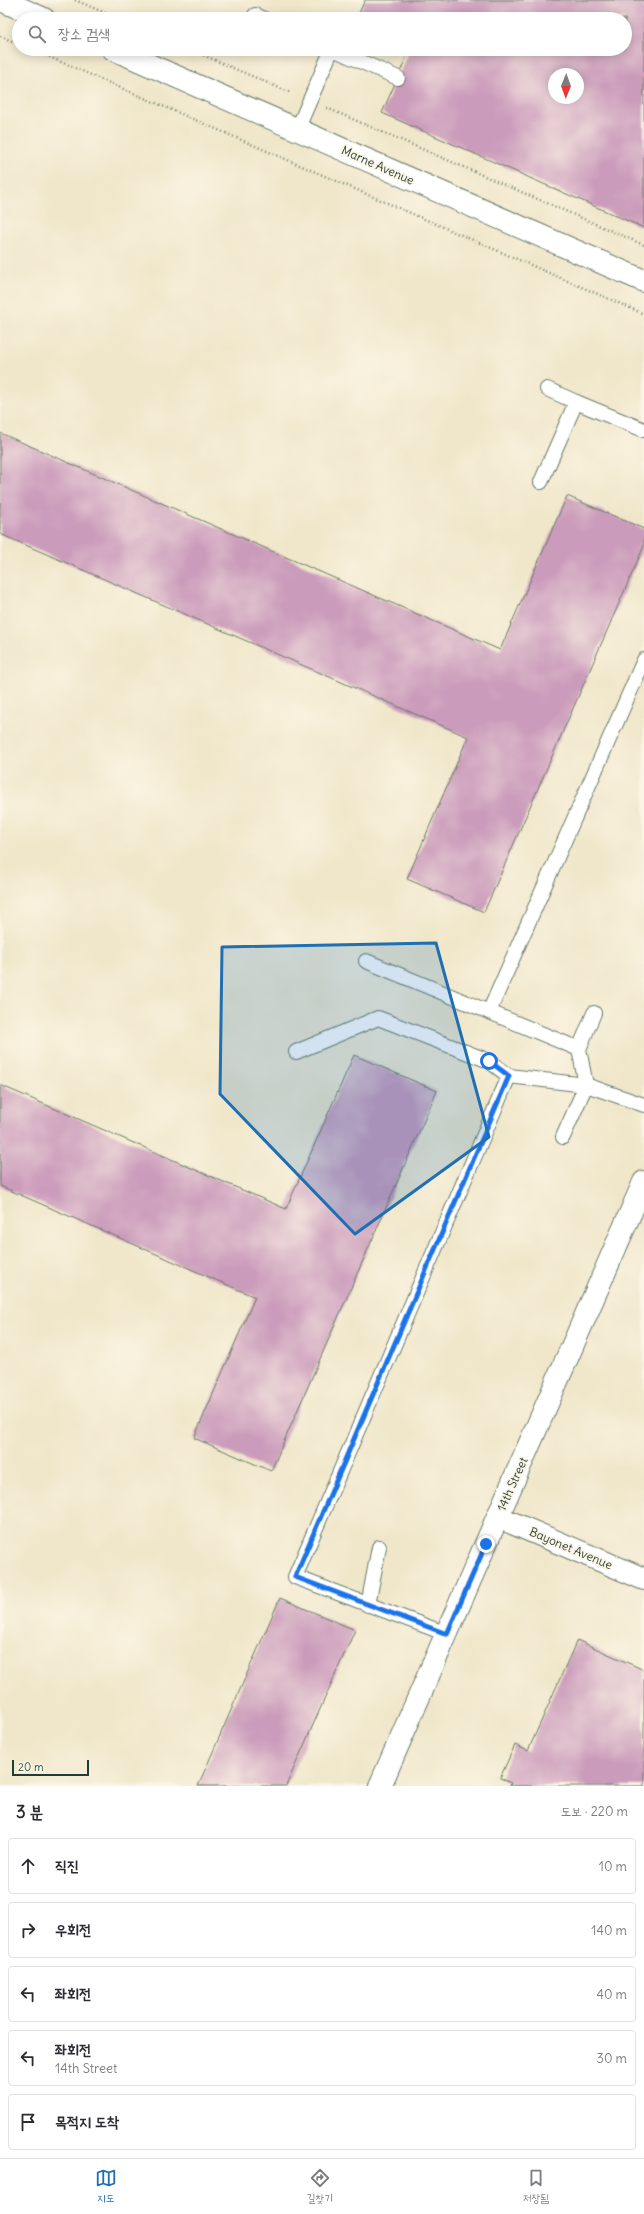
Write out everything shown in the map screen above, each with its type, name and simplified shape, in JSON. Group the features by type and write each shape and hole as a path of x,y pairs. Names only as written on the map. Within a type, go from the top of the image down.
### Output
{"street":[{"path":"1,0 28,12"},
{"name":"Marne Avenue","path":"129,56 644,281"},
{"name":"14th Street","path":"380,1786 644,1182"},
{"name":"Bayonet Avenue","path":"498,1517 644,1578"}],"lane":[{"path":"297,130 329,56"},
{"path":"348,56 398,78"},
{"path":"547,389 644,430"},
{"path":"541,482 576,402"},
{"path":"489,1012 644,660"},
{"path":"366,961 579,1049"},
{"path":"563,1137 586,1085 579,1049 594,1013"},
{"path":"296,1052 378,1018 489,1061 509,1076 586,1085 644,1105"},
{"path":"447,1634 295,1577 509,1076"},
{"path":"368,1605 380,1547"}],"path":[{"path":"75,0 103,12"},
{"path":"0,36 12,41"},
{"path":"47,56 644,314"},
{"path":"205,56 644,245"}],"highlighted area":[{"path":"436,943 489,1137 355,1234 220,1094 222,947"}],"building":[{"path":"365,0 644,0 644,228 382,113 407,56 632,56 632,12 359,12"},
{"path":"0,433 500,650 567,496 644,529 644,546 484,912 407,879 468,737 0,534"},
{"path":"354,1055 437,1091 271,1471 194,1438 255,1297 0,1186 0,1085 286,1209"},
{"path":"280,1598 355,1630 286,1786 198,1786"},
{"path":"577,1640 644,1670 644,1786 510,1786 511,1783 500,1778 515,1745 528,1751"}],"route":[{"path":"486,1544 447,1634 295,1577 509,1076 489,1061"}]}
